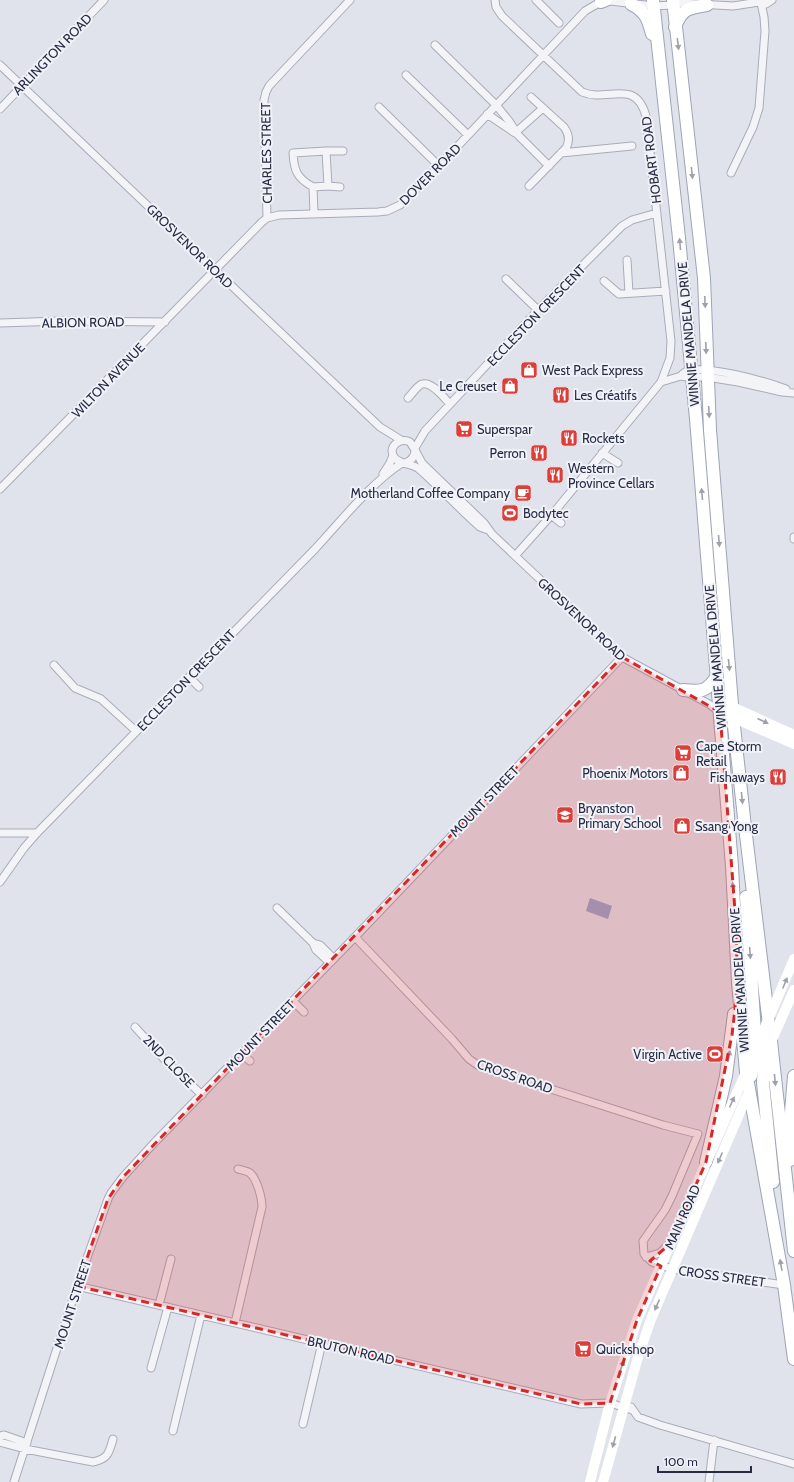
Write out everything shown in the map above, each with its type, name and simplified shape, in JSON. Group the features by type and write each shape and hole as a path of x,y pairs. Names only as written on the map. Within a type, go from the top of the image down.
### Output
{"main road":[{"name":"WINNIE MANDELA DRIVE","path":"676,2 675,27 704,278 707,373 713,470 733,712 794,1251"},
{"name":"WINNIE MANDELA DRIVE","path":"654,3 679,238 688,375 717,676 716,706 732,866 738,983 746,1072 784,1285 794,1359"},
{"path":"631,4 641,10 646,16 659,56"},
{"path":"675,27 679,17 685,10 707,5"},
{"path":"683,690 704,690 712,685 717,676"},
{"name":"GROSVENOR ROAD","path":"716,706 794,735"},
{"name":"GROSVENOR ROAD","path":"733,712 794,744"},
{"path":"745,827 746,900 755,1033 763,1083 777,1215 776,1240"},
{"path":"749,1092 768,1022 794,959"},
{"path":"706,1162 726,1076 738,983"},
{"name":"MAIN ROAD","path":"590,1482 610,1403 637,1320 746,1072 771,1041 794,990"},
{"path":"789,1206 791,1112 794,1076"},
{"name":"MAIN ROAD","path":"604,1480 628,1409 628,1391 650,1319 749,1092"}],"street":[{"name":"ARLINGTON ROAD","path":"0,109 21,85 104,0"},
{"name":"CHARLES STREET","path":"267,218 264,112 266,92 273,81 350,0"},
{"name":"HOBART ROAD","path":"495,0 496,7 502,16 582,92 595,95 626,93 640,101 644,108 666,291 671,348 668,365 661,382 551,515 515,556"},
{"path":"536,0 559,23"},
{"path":"733,6 747,0"},
{"name":"DOVER ROAD","path":"267,218 279,215 314,213 378,212 394,208 405,201 592,6 608,1 631,4 676,2 733,6"},
{"path":"733,6 770,1 764,17"},
{"path":"731,173 753,127 759,108 765,40 764,17 759,2"},
{"path":"435,46 496,105 517,134 549,166"},
{"name":"GROSVENOR ROAD","path":"0,65 380,427 390,443 393,454"},
{"path":"406,75 468,136"},
{"path":"529,186 568,145 567,132 531,97"},
{"path":"379,106 439,166"},
{"path":"517,134 543,108"},
{"path":"487,114 517,134"},
{"path":"562,153 632,146"},
{"path":"326,151 328,186"},
{"path":"340,187 313,187 299,177 294,165 293,153 343,151"},
{"path":"313,187 314,213"},
{"name":"ECCLESTON CRESCENT","path":"415,449 425,431 450,404 538,310 622,226 632,220 657,213"},
{"path":"215,270 246,237 267,218"},
{"path":"627,260 629,293"},
{"name":"WILTON AVENUE","path":"0,489 215,270"},
{"path":"506,279 538,310"},
{"path":"604,281 618,293 666,291"},
{"name":"ALBION ROAD","path":"0,323 62,321 165,322"},
{"path":"661,382 688,375 707,373 738,375 794,392"},
{"path":"408,398 419,386 429,384 450,404"},
{"name":"GROSVENOR ROAD","path":"380,427 404,440"},
{"name":"ECCLESTON CRESCENT","path":"404,440 425,431"},
{"path":"404,440 410,442 415,449 414,457 408,462 403,463 398,461 393,454 393,447 396,443 404,440"},
{"name":"GROSVENOR ROAD","path":"415,449 422,463 484,523 488,530 622,657 716,706"},
{"path":"602,453 618,463"},
{"name":"ECCLESTON CRESCENT","path":"378,482 387,469 393,454"},
{"name":"GROSVENOR ROAD","path":"403,463 419,469 480,527 488,530"},
{"name":"ECCLESTON CRESCENT","path":"0,882 24,848 37,833 378,482 403,463"},
{"path":"551,515 561,523"},
{"name":"MOUNT STREET","path":"14,1482 77,1286 111,1193 133,1166 622,657"},
{"path":"54,665 75,688 101,699 136,731"},
{"path":"189,677 199,687"},
{"path":"0,833 37,833"},
{"path":"277,908 313,943 314,946 331,960"},
{"name":"CROSS ROAD","path":"355,936 469,1059 480,1066 663,1125 698,1134 672,1196 643,1241 643,1251 646,1257"},
{"path":"293,1001 304,1012"},
{"name":"2ND CLOSE","path":"135,1027 202,1095"},
{"path":"242,1054 250,1061"},
{"path":"235,1323 262,1207 260,1193 254,1178 250,1173 238,1169"},
{"path":"646,1257 660,1253 670,1244"},
{"name":"CROSS STREET","path":"646,1257 652,1262 672,1269 784,1285"},
{"path":"159,1305 171,1260"},
{"name":"BRUTON ROAD","path":"77,1286 581,1404 610,1403 628,1409 638,1417 660,1425 794,1464"},
{"path":"151,1368 168,1307"},
{"path":"173,1432 202,1315"},
{"path":"303,1424 322,1343"},
{"path":"0,1436 26,1446"},
{"path":"0,1442 26,1446 93,1462 102,1460 109,1452 113,1439"},
{"path":"709,1482 714,1440"}],"highlighted area":[{"path":"622,657 720,712 735,911 738,983 732,1035 706,1162 670,1244 650,1261 661,1266 637,1320 610,1403 581,1404 77,1286 108,1199 123,1177"}],"water":[{"path":"590,898 612,906 608,919 586,911"}],"place":[{"name":"West Pack Express","path":"529,370"},
{"name":"Le Creuset","path":"510,386"},
{"name":"Les Créatifs","path":"561,395"},
{"name":"Superspar","path":"464,429"},
{"name":"Rockets","path":"569,438"},
{"name":"Perron","path":"539,453"},
{"name":"Western Province Cellars","path":"555,475"},
{"name":"Motherland Coffee Company","path":"523,493"},
{"name":"Bodytec","path":"510,513"},
{"name":"Cape Storm Retail","path":"683,753"},
{"name":"Phoenix Motors","path":"681,773"},
{"name":"Fishaways","path":"778,777"},
{"name":"Bryanston Primary School","path":"565,815"},
{"name":"Ssang Yong","path":"682,826"},
{"name":"Virgin Active","path":"715,1054"},
{"name":"Quickshop","path":"583,1349"}]}
